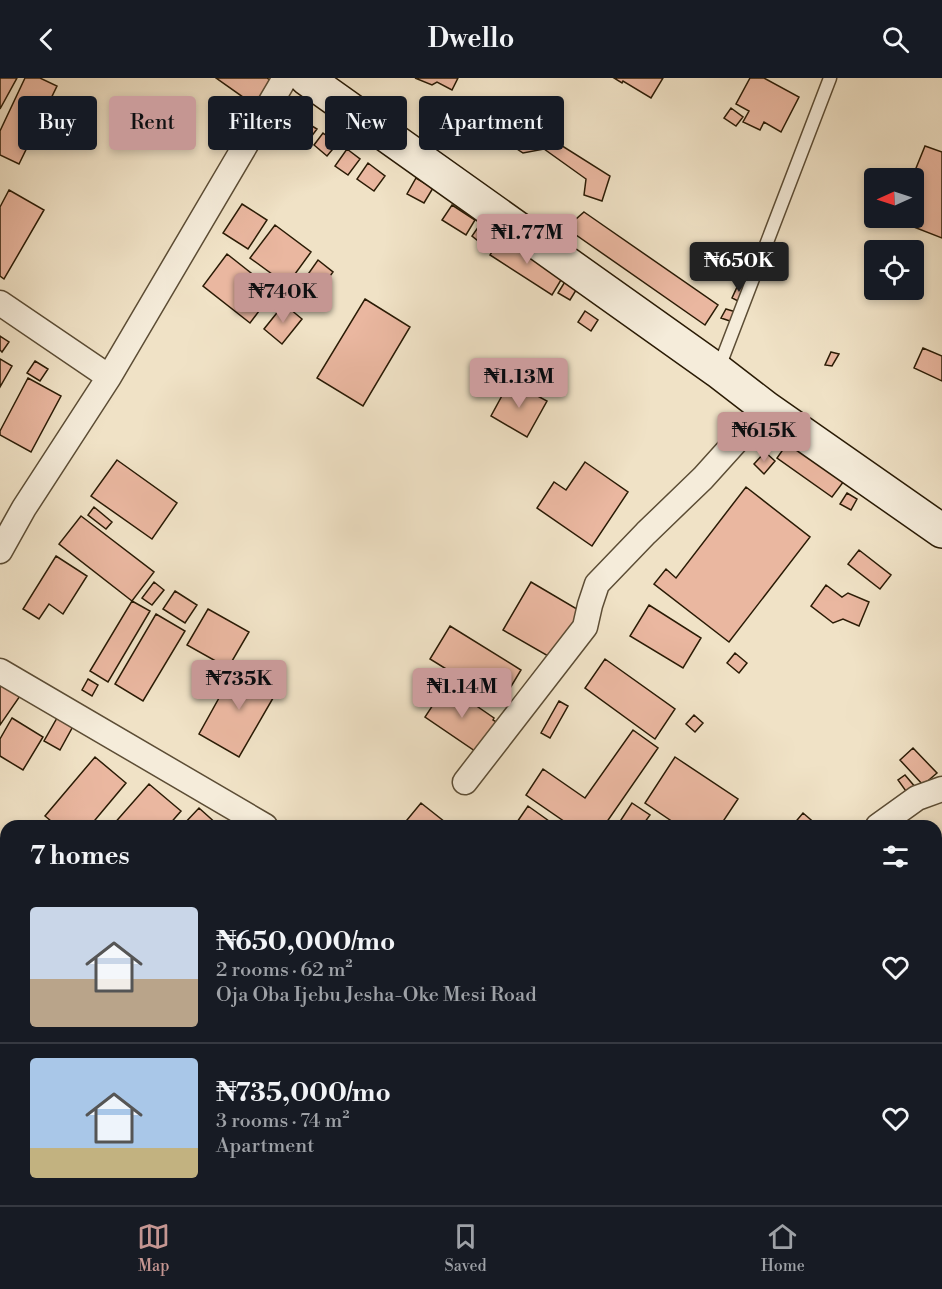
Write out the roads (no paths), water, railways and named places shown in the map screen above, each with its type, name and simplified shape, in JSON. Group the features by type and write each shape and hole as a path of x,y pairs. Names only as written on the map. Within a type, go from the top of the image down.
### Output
{"main road":[{"path":"306,78 766,408 942,531"}],"street":[{"path":"0,551 24,508 109,377 285,78"},
{"path":"0,303 109,377"},
{"path":"465,782 585,627 597,584 703,477 766,408"},
{"path":"0,670 255,820"},
{"path":"886,820 917,798 942,789"}],"lane":[{"path":"717,371 830,78"}]}
